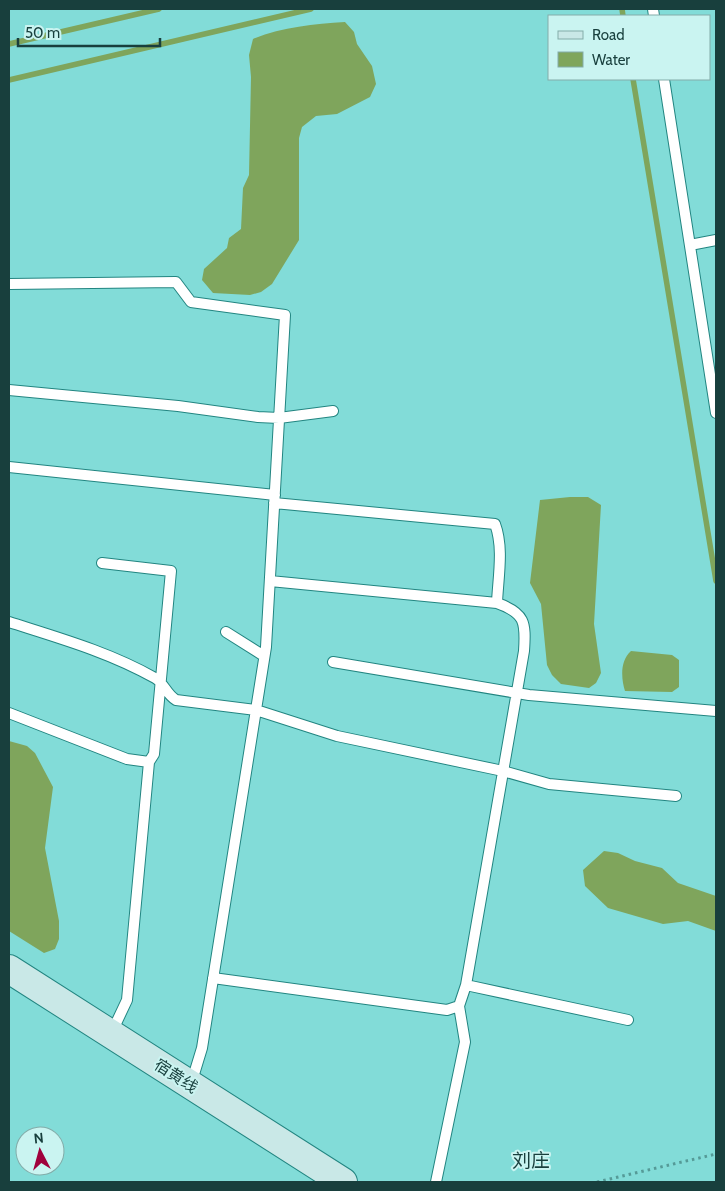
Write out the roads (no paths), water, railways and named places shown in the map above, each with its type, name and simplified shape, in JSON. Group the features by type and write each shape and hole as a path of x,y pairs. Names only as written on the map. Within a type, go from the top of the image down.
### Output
{"main road":[{"name":"宿黄线","path":"9,969 343,1182"}],"lane":[{"path":"664,80 716,413"},
{"path":"690,245 716,240"},
{"path":"9,284 176,282 191,302 286,315 264,656 202,1048 191,1085"},
{"path":"9,390 178,406 279,418 333,411"},
{"path":"9,467 495,524 499,534 497,603"},
{"path":"102,563 171,571 154,754 150,762 127,1000 111,1034"},
{"path":"270,581 497,603 514,609 522,617 525,632 524,651 466,985 459,1006 465,1042 436,1182"},
{"path":"9,622 101,652 158,680 168,695 176,700 256,710 338,736 503,771 549,784 676,796"},
{"path":"226,632 264,656"},
{"path":"333,662 516,693 716,711"},
{"path":"9,713 127,759 150,762"},
{"path":"213,978 447,1010 459,1006"},
{"path":"466,985 628,1020"}],"water":[{"path":"345,22 354,32 357,44 372,66 376,84 370,97 337,114 316,116 302,127 299,138 299,240 272,284 261,292 250,295 213,293 202,280 204,269 227,248 229,238 241,229 243,188 249,175 251,77 249,55 253,39 287,29"},
{"path":"588,497 601,505 594,624 601,673 596,683 589,688 561,684 552,675 547,665 541,604 530,583 540,500"},
{"path":"631,651 672,655 679,660 679,687 672,692 625,691 622,670 627,655"},
{"path":"9,741 27,746 35,753 53,787 45,848 59,921 59,939 55,949 44,953 9,931"},
{"path":"604,851 618,853 635,861 662,868 678,883 716,896 716,931 688,921 663,924 608,908 585,886 583,870"}],"waterway":[{"path":"9,44 159,9"},
{"path":"9,80 311,9"},
{"path":"622,9 623,15"},
{"path":"633,80 716,581"}],"district":[{"name":"刘庄","path":"531,1160"}]}
